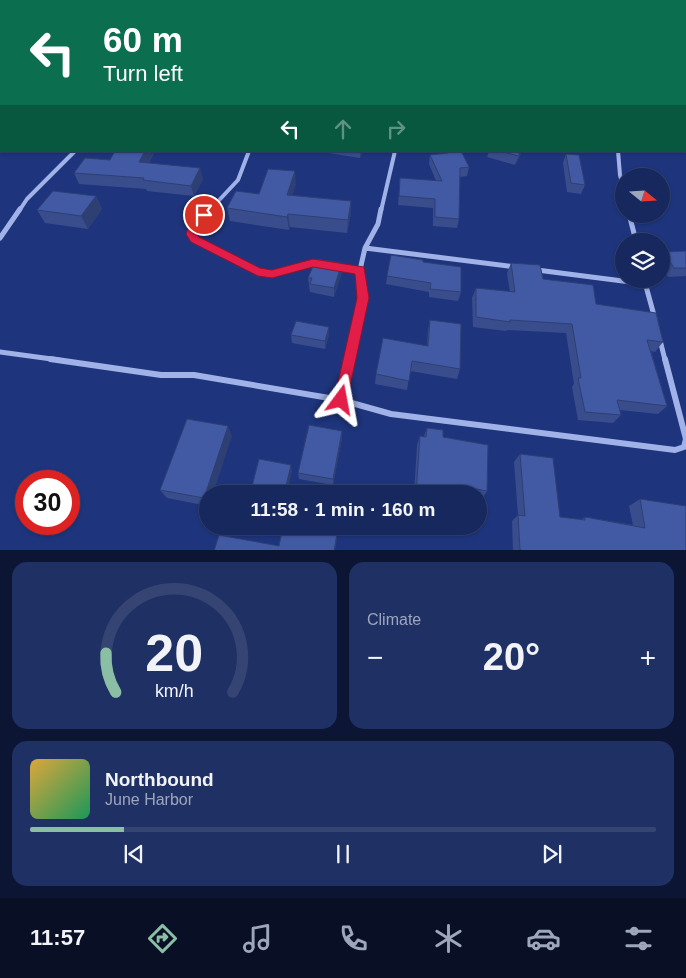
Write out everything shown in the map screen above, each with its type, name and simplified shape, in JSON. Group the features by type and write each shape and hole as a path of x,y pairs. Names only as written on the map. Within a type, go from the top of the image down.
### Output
{"street":[{"path":"0,238 27,199 74,152"},
{"path":"250,152 238,180 193,228 191,234 195,240 258,272 272,274 313,263 360,270"},
{"path":"341,400 363,298 360,270 365,248 378,224 396,152"},
{"path":"618,152 619,168"},
{"path":"365,248 520,268"},
{"path":"530,269 615,278"},
{"path":"0,352 160,375 194,375 341,400 391,414 675,450 684,447 686,439 647,288"}],"building":[{"path":"114,152 144,152 139,162 200,168 191,186 143,180 144,178 74,173 85,158 110,160"},
{"path":"462,152 469,167 460,168 459,219 435,217 435,199 399,196 400,178 442,181 430,155"},
{"path":"504,152 520,152 518,156"},
{"path":"566,154 579,155 585,185 571,183"},
{"path":"268,169 295,171 287,195 351,201 348,220 288,214 287,217 227,208 236,191 259,194"},
{"path":"53,191 96,196 81,216 37,210"},
{"path":"686,251 686,268 674,268 670,262 670,252"},
{"path":"391,255 461,267 461,292 430,289 431,283 387,276"},
{"path":"316,259 342,263 334,288 310,284 312,278 308,278"},
{"path":"511,263 540,265 543,279 593,285 596,304 656,313 663,342 647,340 667,406 617,400 621,415 585,412 578,378 581,378 572,324 510,320 510,322 476,317 476,288 515,292"},
{"path":"430,320 461,324 460,369 412,361 409,381 376,374 383,338 428,346"},
{"path":"296,321 329,327 325,341 291,335"},
{"path":"187,419 228,426 208,485 199,485 199,497 160,490"},
{"path":"309,425 342,431 333,479 298,473"},
{"path":"427,428 443,430 443,437 488,445 487,491 487,485 417,485 420,436 426,437"},
{"path":"520,454 553,458 560,517 585,520 585,517 645,528 640,499 686,506 686,550 520,550 518,515 525,516"},
{"path":"259,459 291,465 286,485 252,485"},
{"path":"219,535 279,546 281,535 337,535 334,550 214,550"}],"route":[{"path":"204,215 193,228 191,234 195,240 258,272 272,274 313,263 360,270 363,298 341,400"}]}
